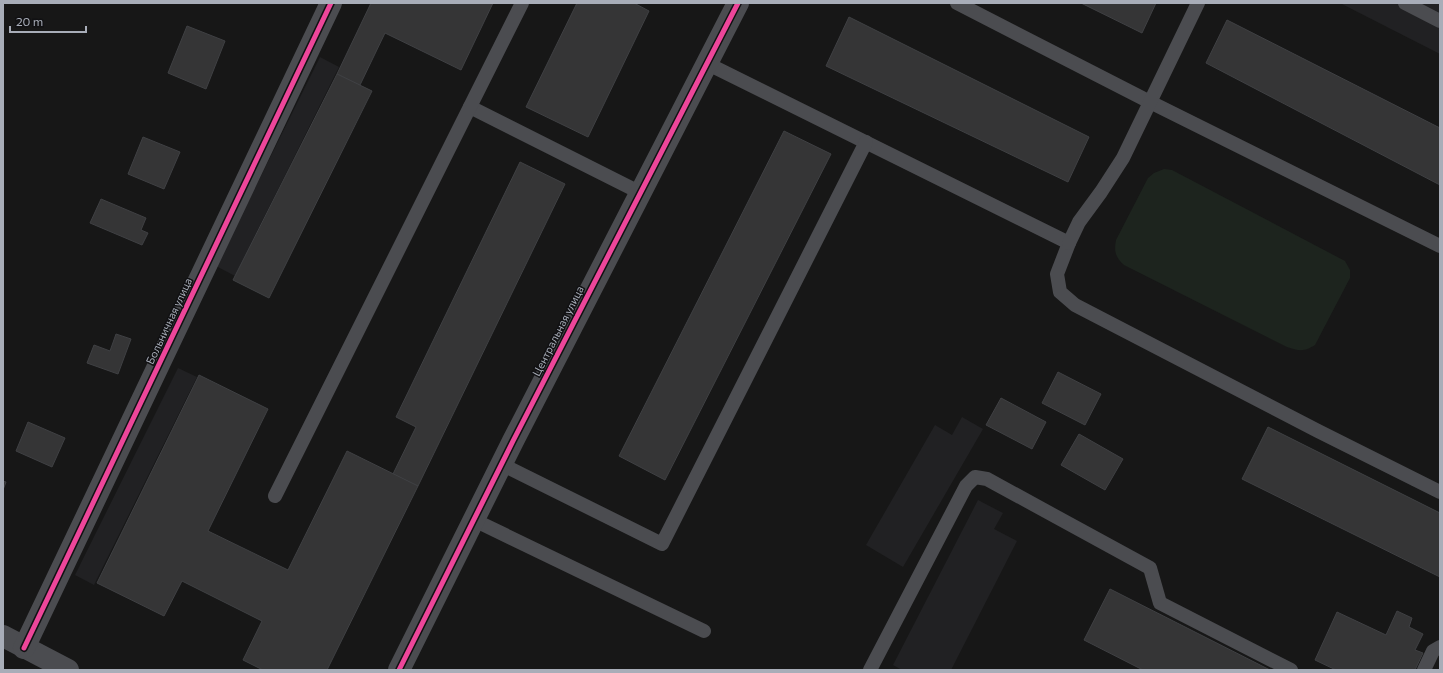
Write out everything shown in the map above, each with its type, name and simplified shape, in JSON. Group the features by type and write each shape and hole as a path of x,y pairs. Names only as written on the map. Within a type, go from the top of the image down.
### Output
{"street":[{"name":"Больничная улица","path":"24,648 331,3"},
{"name":"Центральная улица","path":"399,670 501,464 708,64 738,3"},
{"path":"3,636 68,670"}],"lane":[{"path":"275,496 522,3"},
{"path":"957,3 1150,102 1440,246"},
{"path":"1198,3 1123,158 1079,222 1057,274 1060,292 1075,305 1318,431 1440,492"},
{"path":"1405,3 1440,21"},
{"path":"708,64 1069,243"},
{"path":"470,107 641,193"},
{"path":"501,464 662,544 866,142"},
{"path":"870,670 966,486 975,477 987,479 1150,568 1160,602 1291,670"},
{"path":"474,520 704,631"},
{"path":"1424,670 1433,651 1440,647"}],"shaded area":[{"path":"1340,3 1440,3 1440,54"},
{"path":"320,57 339,67 235,276 216,266"},
{"path":"1164,169 1172,170 1345,261 1350,270 1350,278 1315,345 1308,349 1301,350 1287,347 1124,265 1121,262 1116,254 1116,240 1148,178 1154,173"},
{"path":"178,368 197,377 94,585 75,575"},
{"path":"962,417 983,429 903,567 866,545 935,425 952,435"},
{"path":"978,500 1003,513 994,529 1017,541 951,670 902,670 893,665"}],"building":[{"path":"371,3 493,3 461,70 385,33 360,85 337,74"},
{"path":"577,3 634,3 649,11 588,137 526,107"},
{"path":"1081,3 1156,3 1142,33"},
{"path":"849,17 1089,137 1068,182 826,66"},
{"path":"1227,20 1440,128 1440,185 1206,63"},
{"path":"187,26 225,41 206,89 168,73"},
{"path":"337,74 372,91 269,298 233,280"},
{"path":"784,131 831,154 665,480 619,456"},
{"path":"143,137 180,152 164,189 128,174"},
{"path":"520,162 565,184 418,486 393,474 416,427 396,417"},
{"path":"101,199 146,218 141,230 148,233 142,245 90,223"},
{"path":"116,334 131,339 118,374 87,363 94,345 110,351"},
{"path":"1058,372 1101,394 1085,425 1042,403"},
{"path":"199,375 268,409 208,531 288,570 347,451 418,486 327,670 263,670 243,660 262,621 182,581 164,616 97,583"},
{"path":"1001,398 1046,422 1032,449 986,425"},
{"path":"28,422 65,438 52,467 16,451"},
{"path":"1268,427 1440,513 1440,577 1242,479"},
{"path":"1079,434 1123,459 1105,490 1061,465"},
{"path":"3,481 6,482 3,490"},
{"path":"1110,589 1270,670 1143,670 1084,640"},
{"path":"1397,611 1412,618 1409,627 1423,634 1415,650 1423,653 1415,670 1336,670 1315,660 1337,612 1386,635"}],"cycle path":[{"path":"24,648 331,3"},
{"path":"399,670 513,441 738,3"}]}
